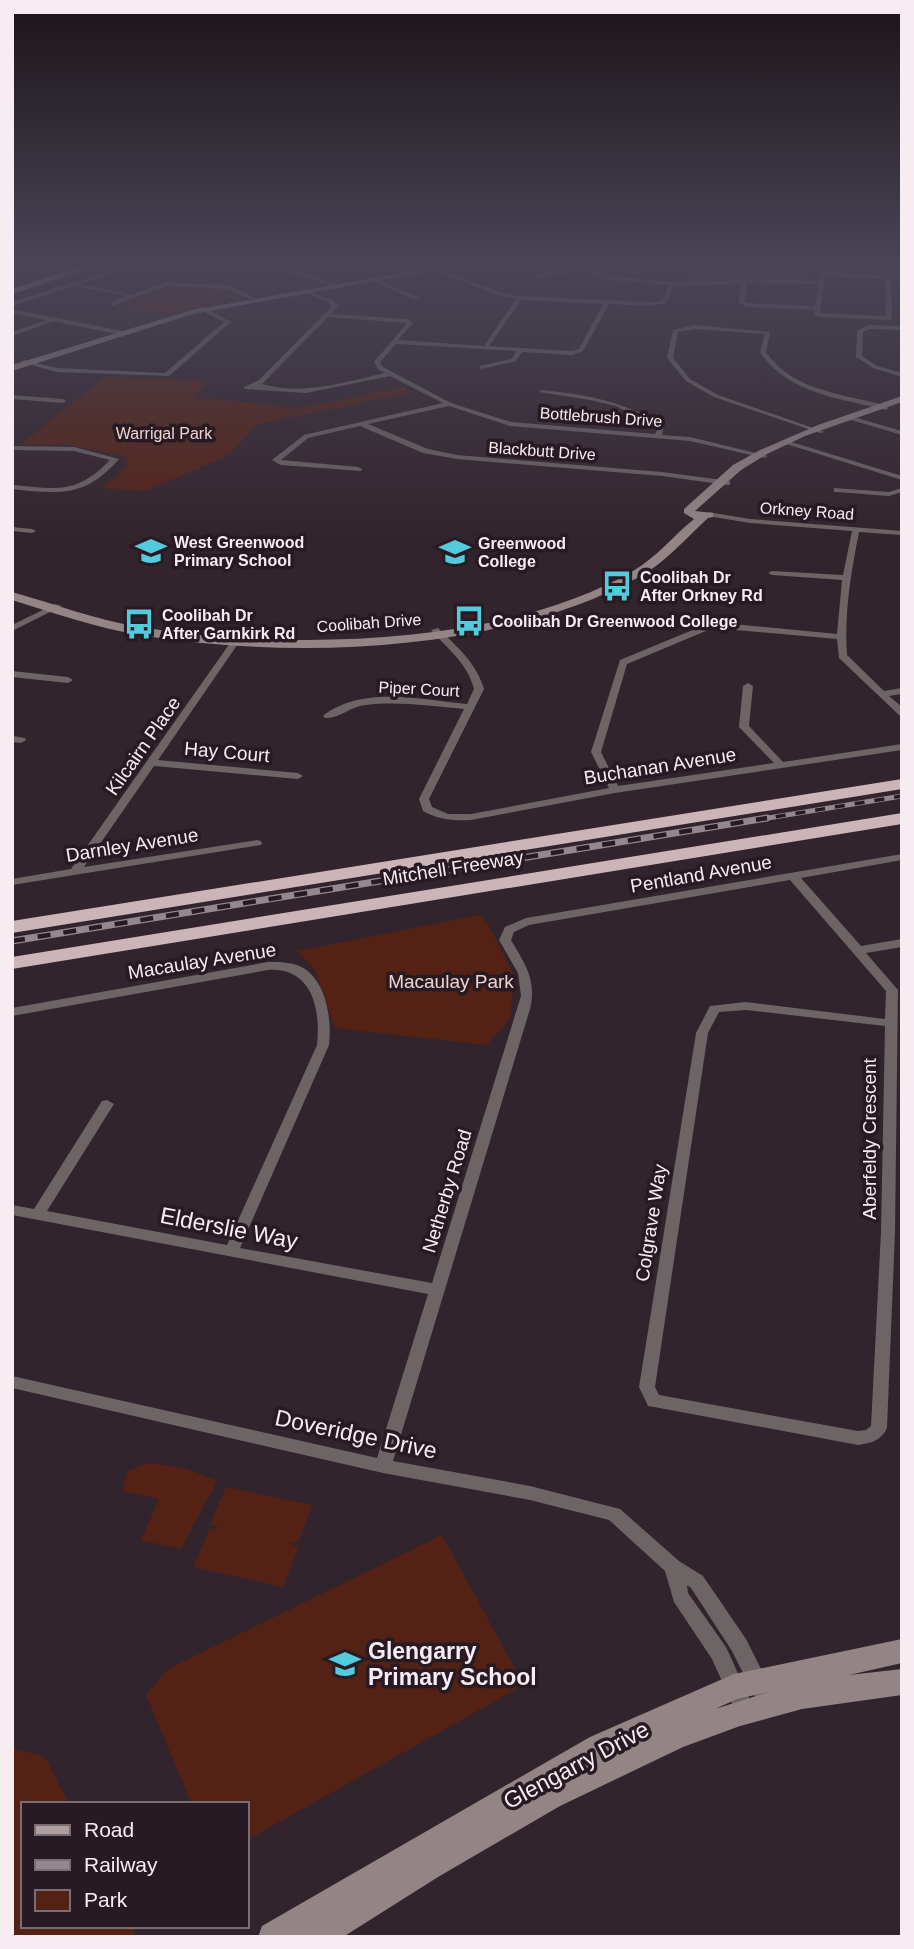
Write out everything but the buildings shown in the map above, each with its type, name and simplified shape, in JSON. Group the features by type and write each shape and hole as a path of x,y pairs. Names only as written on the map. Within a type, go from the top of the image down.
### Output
{"highway":[{"name":"Mitchell Freeway","path":"12,927 902,784"},
{"name":"Mitchell Freeway","path":"12,963 902,818"}],"main road":[{"path":"12,367 48,356"},
{"name":"Coolibah Drive","path":"12,594 141,631 237,640 322,643 437,631 515,618 606,588 644,569 702,513 723,482 761,456 788,443 902,401"},
{"name":"Glengarry Drive","path":"273,1937 600,1747 751,1696 902,1651"},
{"name":"Glengarry Drive","path":"314,1937 458,1850 582,1780 666,1742 751,1696 902,1682"}],"street":[{"path":"26,363 57,370 167,375 189,356"},
{"path":"285,356 259,382 246,388 305,390 389,374"},
{"path":"382,356 377,362 389,374"},
{"path":"481,367 514,360 516,356"},
{"path":"670,356 688,380 730,402 820,431"},
{"path":"764,356 768,365 779,374 812,387 883,407"},
{"path":"859,356 875,367 902,375"},
{"name":"Bottlebrush Drive","path":"389,374 449,404 510,424 699,440 761,456"},
{"path":"259,382 258,385 265,388"},
{"path":"542,392 602,398 644,415 662,427 658,435"},
{"path":"12,397 63,401"},
{"path":"19,404 25,398"},
{"path":"358,469 281,463 276,460 306,436 449,404"},
{"path":"853,419 902,433"},
{"name":"Blackbutt Drive","path":"361,424 426,451 457,457 723,482"},
{"path":"788,443 902,478"},
{"path":"12,448 74,449 115,459 104,472 78,490 12,487"},
{"path":"837,490 889,494 902,490"},
{"name":"Orkney Road","path":"702,513 902,533"},
{"path":"12,529 32,531"},
{"path":"856,529 846,578 840,637 842,656 902,713"},
{"path":"772,573 846,578"},
{"path":"12,628 55,608"},
{"path":"615,790 596,752 623,662 712,625 840,637"},
{"path":"437,631 465,657 476,674 479,689 470,707"},
{"name":"Kilcairn Place","path":"75,872 154,763 237,640"},
{"path":"12,674 68,680"},
{"path":"748,686 744,727 780,764"},
{"path":"882,694 902,691"},
{"name":"Piper Court","path":"328,716 360,702 470,707"},
{"name":"Buchanan Avenue","path":"470,707 424,799 427,809 452,818 471,817 615,790 902,747"},
{"name":"Hay Court","path":"154,763 298,776"},
{"name":"Darnley Avenue","path":"12,882 257,843"},
{"name":"Pentland Avenue","path":"509,930 526,922 902,857"},
{"name":"Aberfeldy Crescent","path":"793,876 892,990 889,1023 895,1233 879,1428 871,1436"},
{"name":"Netherby Road","path":"383,1466 524,1009 527,983 506,943 509,930"},
{"path":"860,950 902,943"},
{"name":"Macaulay Avenue","path":"12,1012 268,966 294,968 306,975 325,1020 323,1045 231,1252"},
{"name":"Colgrave Way","path":"871,1436 858,1438 666,1404 654,1401 647,1387 702,1033 714,1009 746,1006 889,1023"},
{"path":"38,1214 107,1104"},
{"name":"Elderslie Way","path":"12,1210 437,1290"},
{"name":"Doveridge Drive","path":"12,1382 383,1466 530,1493 614,1514 673,1567 680,1596 751,1696"}],"green space":[{"name":"Warrigal Park","path":"105,377 204,380 206,384 193,397 298,408 404,387 415,392 258,424 228,456 145,491 101,488 118,475 128,461 126,457 64,444 20,445"},
{"name":"Macaulay Park","path":"480,915 488,924 514,976 510,1019 487,1045 335,1028 315,970 297,951"},
{"path":"147,1463 185,1468 217,1481 181,1549 141,1540 159,1499 122,1491 128,1471"},
{"path":"226,1487 312,1505 298,1543 290,1544 298,1547 283,1587 193,1567 210,1528 219,1527 210,1524"},
{"path":"442,1535 524,1685 248,1839 248,1802 191,1802 146,1695 168,1669"},
{"path":"12,1748 45,1757 68,1802 21,1802 21,1928 132,1928 137,1937 12,1937"}],"railway":[{"path":"756,820 902,796"},
{"path":"12,941 767,818"}],"place":[{"name":"West Greenwood Primary School","path":"151,551"},
{"name":"Greenwood College","path":"455,552"},
{"name":"Coolibah Dr After Orkney Rd","path":"617,586"},
{"name":"Coolibah Dr Greenwood College","path":"469,621"},
{"name":"Coolibah Dr After Garnkirk Rd","path":"139,624"},
{"name":"Glengarry Primary School","path":"345,1664"}]}
